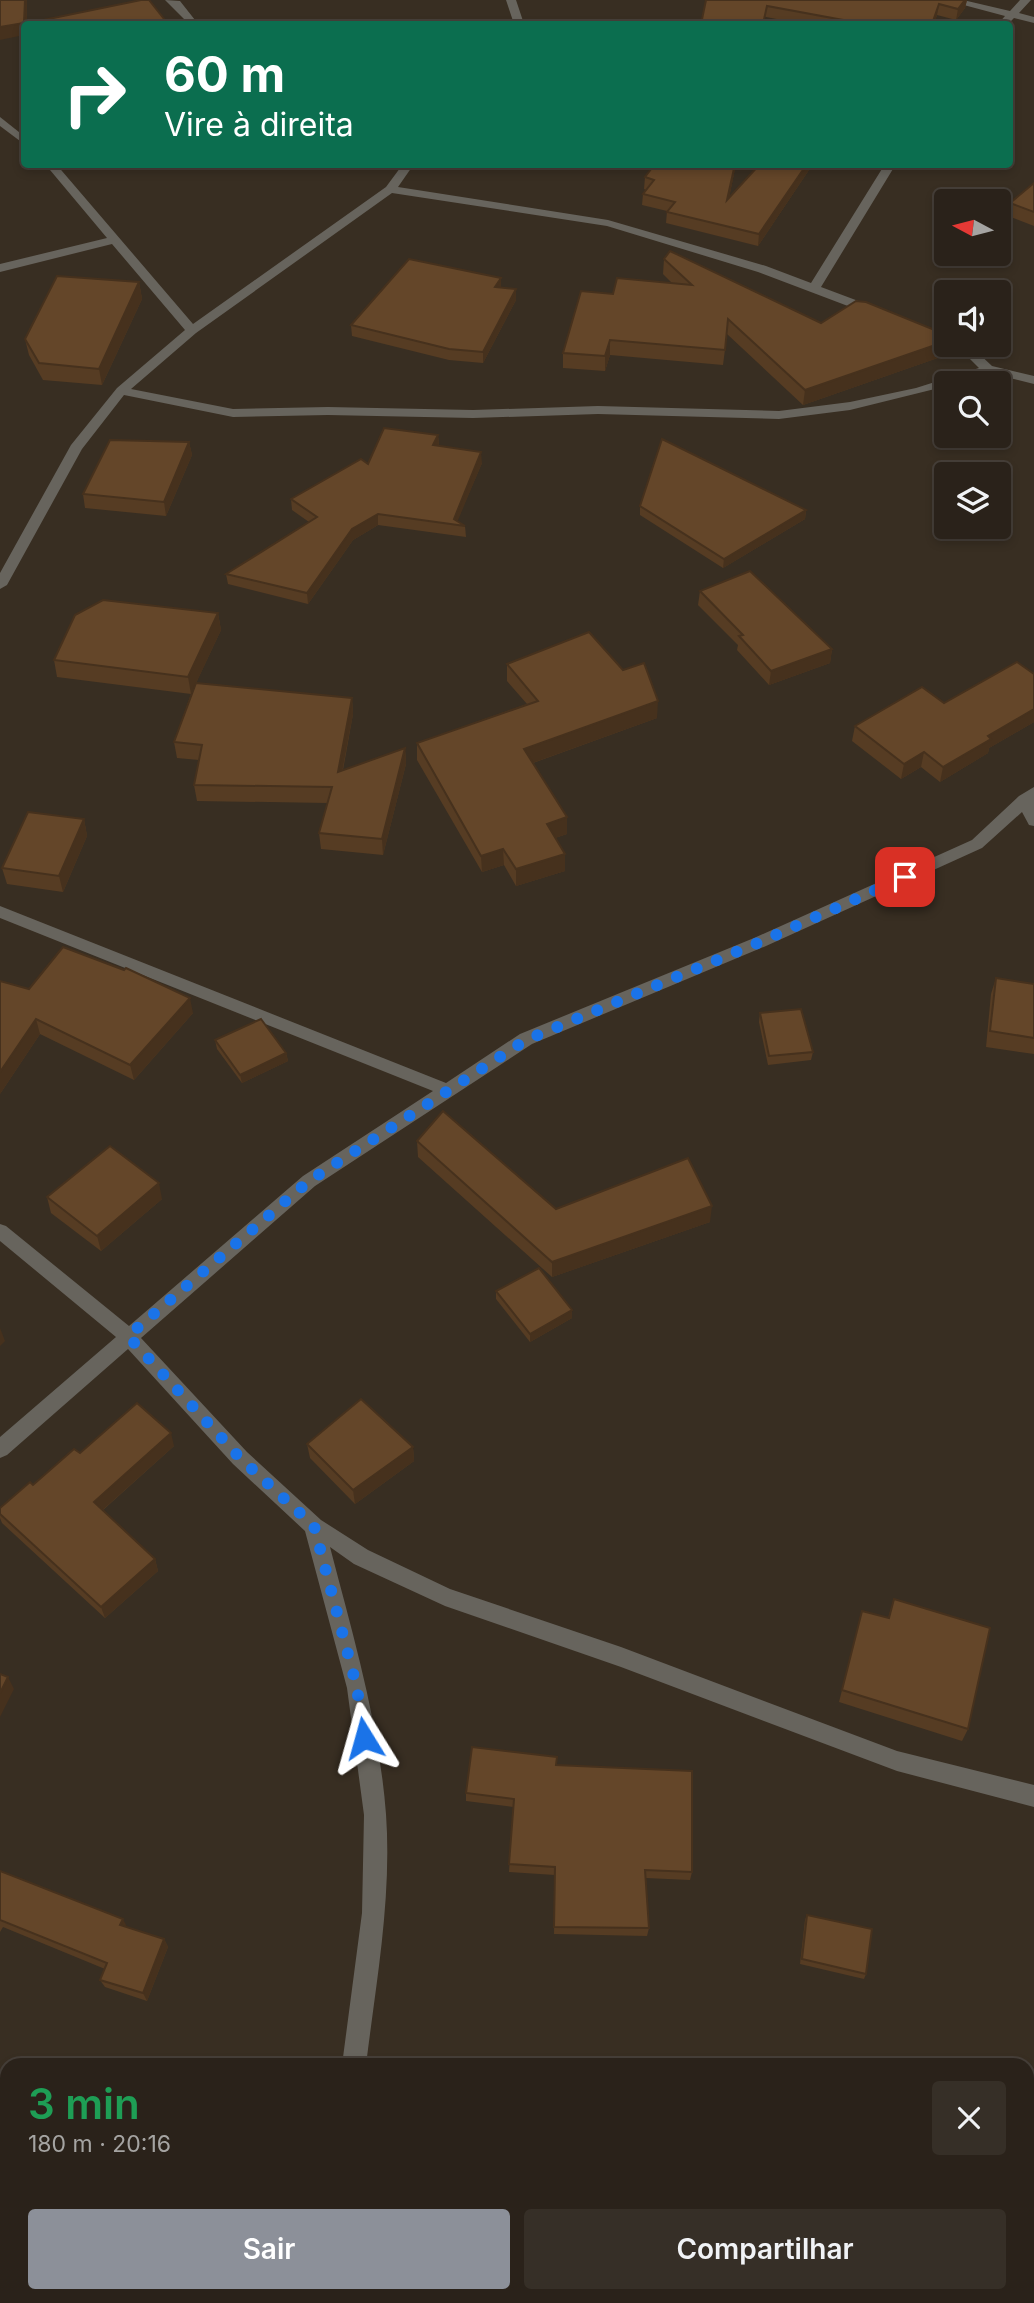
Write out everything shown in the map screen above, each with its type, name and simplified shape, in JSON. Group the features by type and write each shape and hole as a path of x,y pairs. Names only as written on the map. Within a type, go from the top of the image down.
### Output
{"street":[{"path":"170,0 176,2 189,21"},
{"path":"511,0 518,21"},
{"path":"950,0 1034,20"},
{"path":"1006,21 1026,0"},
{"path":"0,120 21,138"},
{"path":"54,168 192,330"},
{"path":"0,585 76,448 121,391 192,330 390,189 406,168"},
{"path":"814,288 889,168"},
{"path":"390,189 608,223 814,288 891,317"},
{"path":"0,268 116,239"},
{"path":"975,357 988,369 1034,380"},
{"path":"121,391 233,413 328,411 473,414 598,410 779,415 850,407 919,391 988,369"},
{"path":"1029,796 1034,821"},
{"path":"0,1449 309,1181 447,1090 526,1040 760,942 978,844 1029,796"},
{"path":"0,912 447,1090"},
{"path":"0,1231 128,1336 240,1458 314,1526 361,1557 444,1597 621,1657 897,1761 1034,1796"},
{"path":"314,1526 357,1688 376,1815 373,1913 355,2058"}],"building":[{"path":"0,0 25,0 24,21 0,27"},
{"path":"149,0 166,21 39,21"},
{"path":"706,0 965,0 958,9 939,4 933,21 849,21 767,6 764,21 702,21"},
{"path":"652,168 734,168 727,200 756,168 804,168 759,234 667,212 675,202 643,194 654,180 645,177"},
{"path":"1034,183 1034,212 1012,204"},
{"path":"670,251 821,323 856,301 866,302 934,330 934,345 805,390 728,319 725,350 610,340 605,356 563,353 581,291 613,294 617,278 692,285 664,259"},
{"path":"409,259 501,278 495,287 516,289 483,352 449,349 351,325"},
{"path":"57,276 139,282 99,369 39,363 25,339"},
{"path":"384,428 438,435 433,445 481,452 454,519 465,526 378,514 352,529 307,593 226,574 317,517 291,499 361,459 368,464"},
{"path":"662,439 806,510 724,559 640,506"},
{"path":"110,440 189,442 164,502 83,494"},
{"path":"750,571 832,649 771,671 739,636 743,635 700,591"},
{"path":"103,600 218,613 188,677 54,660 75,615"},
{"path":"589,632 623,670 644,663 658,701 524,749 567,817 547,824 565,854 516,869 503,849 481,856 417,743 538,701 507,664"},
{"path":"1017,662 1034,674 1034,709 988,736 991,739 943,767 924,752 904,764 855,726 922,687 944,703"},
{"path":"196,683 352,698 338,772 405,748 382,839 319,833 332,787 194,785 202,745 174,742"},
{"path":"28,812 84,819 59,876 2,868"},
{"path":"63,947 124,970 126,968 190,998 130,1065 36,1019 0,1072 0,981 29,989"},
{"path":"996,978 1034,984 1034,1038 990,1031"},
{"path":"801,1009 813,1052 769,1056 760,1013"},
{"path":"261,1019 286,1053 240,1075 215,1040"},
{"path":"443,1111 556,1209 688,1158 712,1206 552,1262 417,1141"},
{"path":"110,1146 159,1183 97,1236 47,1197"},
{"path":"539,1268 572,1310 530,1334 496,1291"},
{"path":"361,1399 413,1447 353,1490 307,1444"},
{"path":"137,1403 171,1433 94,1502 155,1559 101,1607 0,1514 0,1508 30,1482 33,1485 74,1449 80,1453"},
{"path":"894,1599 990,1628 968,1729 842,1690 862,1611 889,1618"},
{"path":"0,1674 8,1677 0,1693"},
{"path":"472,1747 557,1757 556,1765 692,1771 692,1872 645,1870 649,1928 554,1927 555,1867 509,1864 514,1799 466,1793"},
{"path":"0,1871 123,1919 120,1925 164,1939 143,1993 100,1980 107,1963 0,1920"},
{"path":"807,1915 872,1929 866,1974 802,1959"}],"route":[{"path":"364,1738 357,1688 314,1526 240,1458 128,1336 309,1181 526,1040 760,942 905,877"}]}
